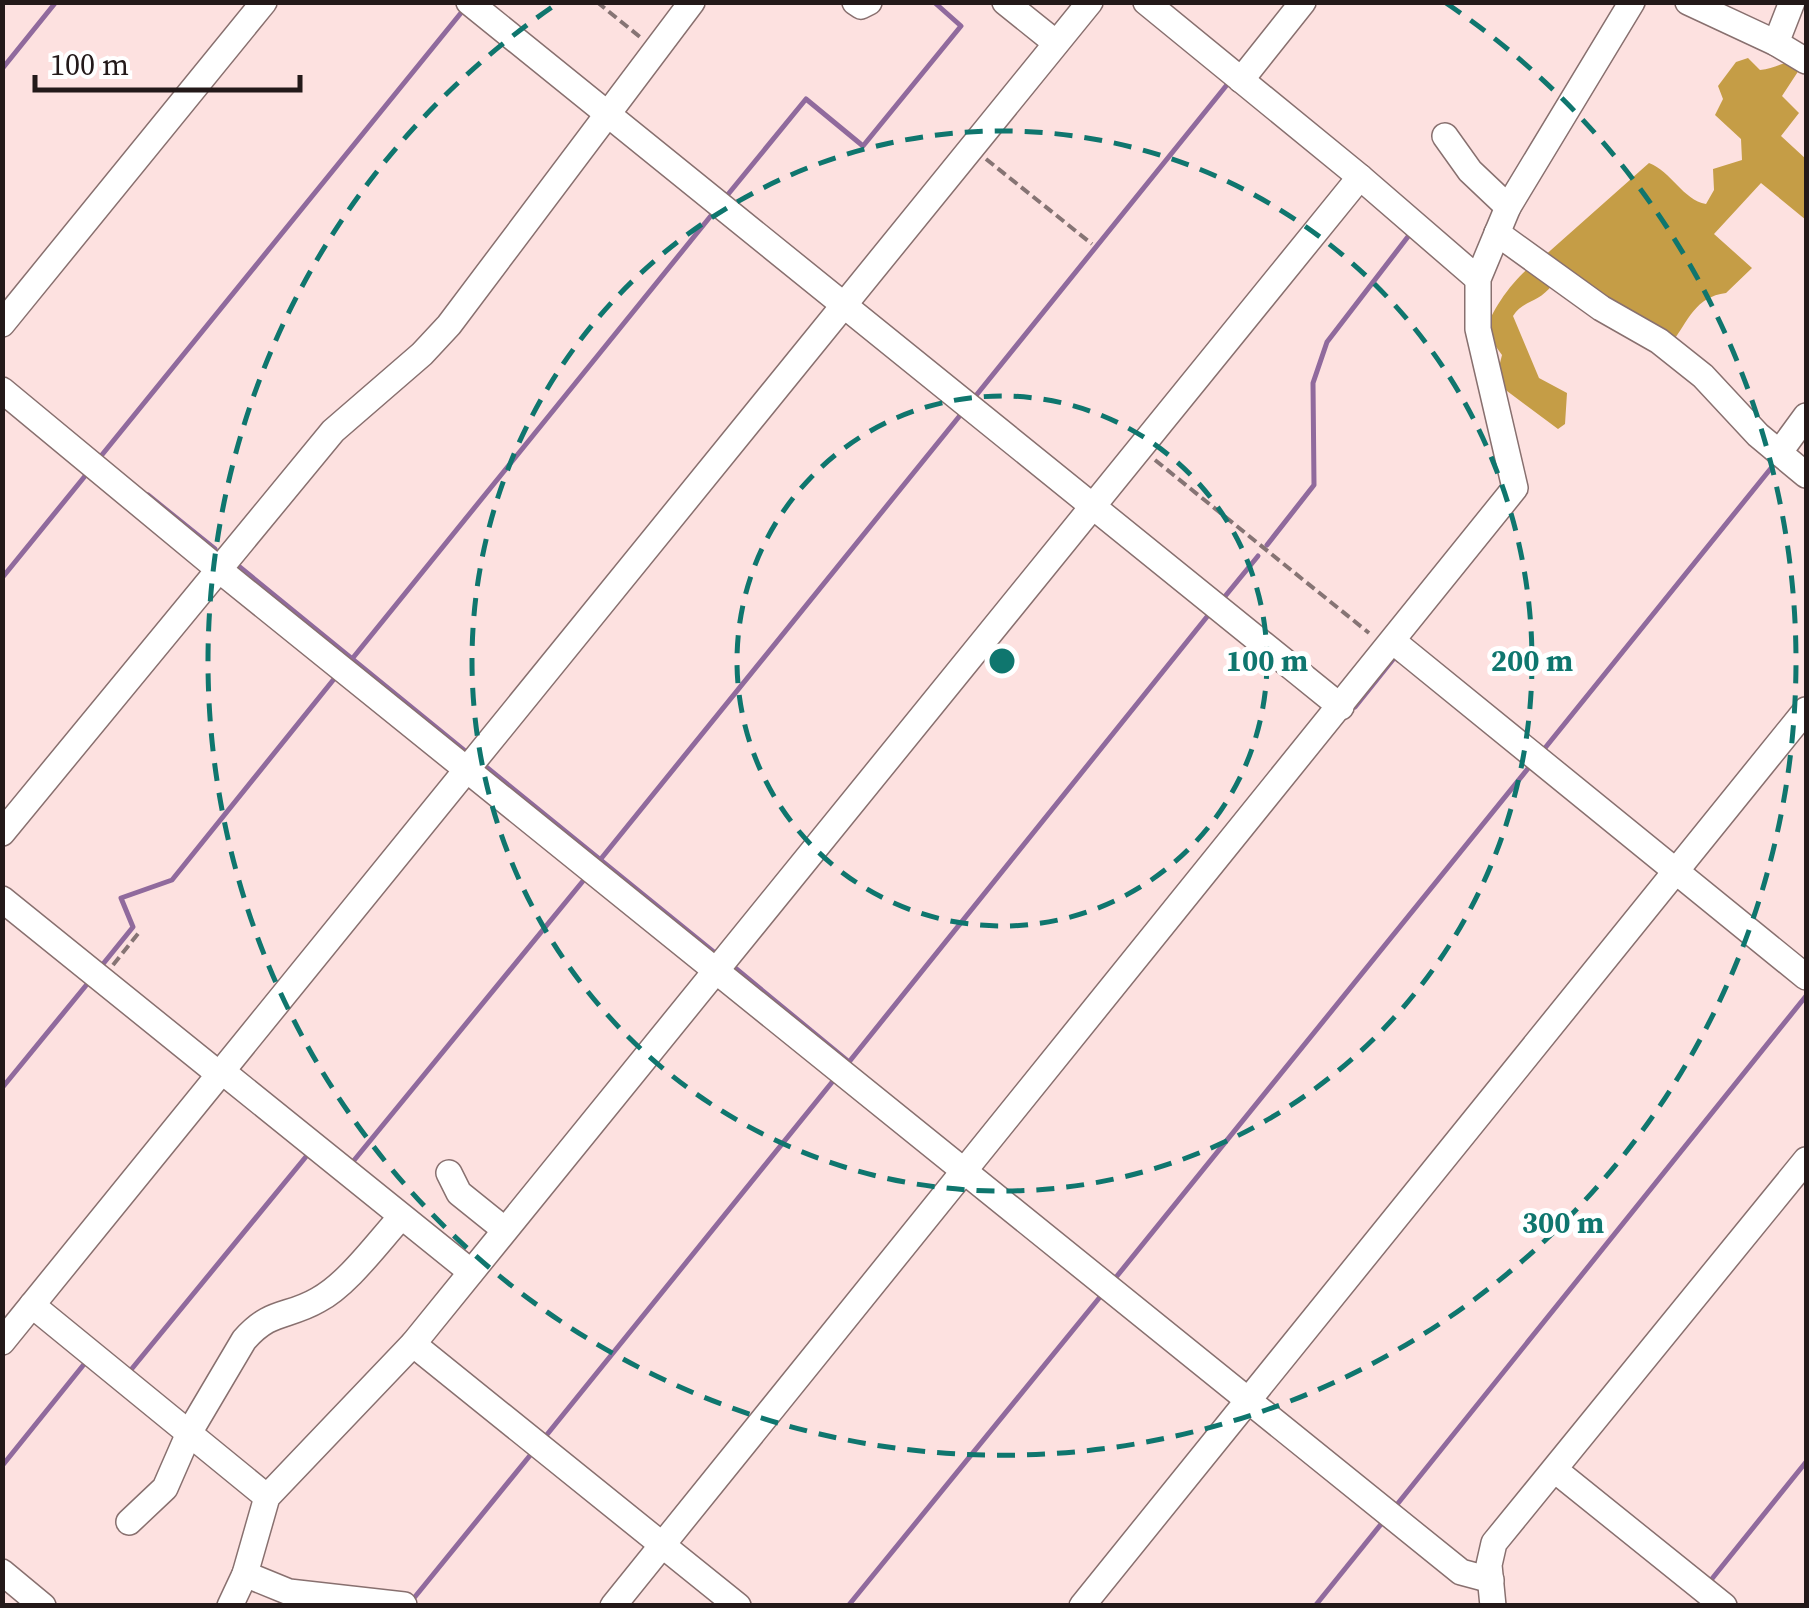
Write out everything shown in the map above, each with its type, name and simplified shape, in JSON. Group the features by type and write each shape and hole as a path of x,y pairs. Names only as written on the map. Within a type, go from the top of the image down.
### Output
{"street":[{"path":"2,324 264,2"},
{"path":"469,2 1342,706"},
{"path":"2,833 332,431 422,354 449,325 692,2"},
{"path":"855,2 862,6 869,2"},
{"path":"1005,2 1056,44"},
{"path":"2,1342 1090,2"},
{"path":"1146,2 1360,176 1478,279"},
{"path":"1242,80 1303,2"},
{"path":"613,1606 1515,488 1478,329 1478,279 1508,207 1632,2"},
{"path":"1688,2 1776,43 1806,62"},
{"path":"1776,43 1792,2"},
{"path":"1445,136 1470,171 1508,207"},
{"path":"230,1606 245,1574 267,1497 413,1344 1360,176"},
{"path":"1497,233 1601,308 1659,341 1703,376 1778,453 1806,475"},
{"path":"2,390 1248,1401 1461,1572 1492,1592"},
{"path":"1778,453 1806,416"},
{"path":"1391,646 1806,977"},
{"path":"1082,1606 1806,710"},
{"path":"2,899 471,1272"},
{"path":"1492,1592 1490,1552 1494,1542 1806,1160"},
{"path":"449,1173 458,1193 505,1230"},
{"path":"129,1522 164,1488 190,1434 254,1328 267,1318 320,1300 401,1217"},
{"path":"32,1306 267,1497"},
{"path":"413,1344 738,1606"},
{"path":"1555,1470 1724,1606"},
{"path":"2,1572 44,1606"},
{"path":"245,1574 289,1592 404,1605"}],"path":[{"path":"597,2 656,50"},
{"path":"972,148 1092,244"},
{"path":"1140,448 1391,646"},
{"path":"102,979 142,930"}],"shaded area":[{"path":"1748,58 1760,70 1792,61 1799,70 1782,96 1799,113 1781,136 1806,159 1806,220 1761,183 1714,234 1752,268 1726,293 1700,305 1671,344 1542,258 1649,163 1690,197 1706,204 1714,190 1713,169 1742,160 1741,139 1715,115 1723,99 1718,86 1736,62"},
{"path":"1531,266 1552,285 1513,316 1539,378 1567,393 1565,424 1558,429 1499,385 1502,355 1486,333 1503,296"}],"waterway":[{"path":"2,69 56,2"},
{"path":"725,198 806,99 863,146 961,26 934,2"},
{"path":"101,456 465,8"},
{"path":"974,398 1230,81"},
{"path":"352,659 714,212"},
{"path":"1267,545 1314,485 1313,383 1327,342 1410,234"},
{"path":"600,860 962,413"},
{"path":"1545,748 1776,462"},
{"path":"2,578 85,476"},
{"path":"148,495 215,549"},
{"path":"1222,600 1258,556"},
{"path":"236,564 465,751"},
{"path":"734,967 849,1062 1210,613"},
{"path":"1355,707 1395,657 1398,660"},
{"path":"103,964 133,927 121,898 172,880 334,679"},
{"path":"485,766 715,953"},
{"path":"1117,1276 1530,766"},
{"path":"351,1164 583,881"},
{"path":"2,1088 88,983"},
{"path":"1395,1507 1806,996"},
{"path":"545,1437 833,1081"},
{"path":"130,1371 309,1153"},
{"path":"848,1606 1100,1297"},
{"path":"2,1466 85,1363"},
{"path":"414,1598 532,1453"},
{"path":"1711,1580 1806,1462"},
{"path":"1315,1606 1382,1523"}]}
